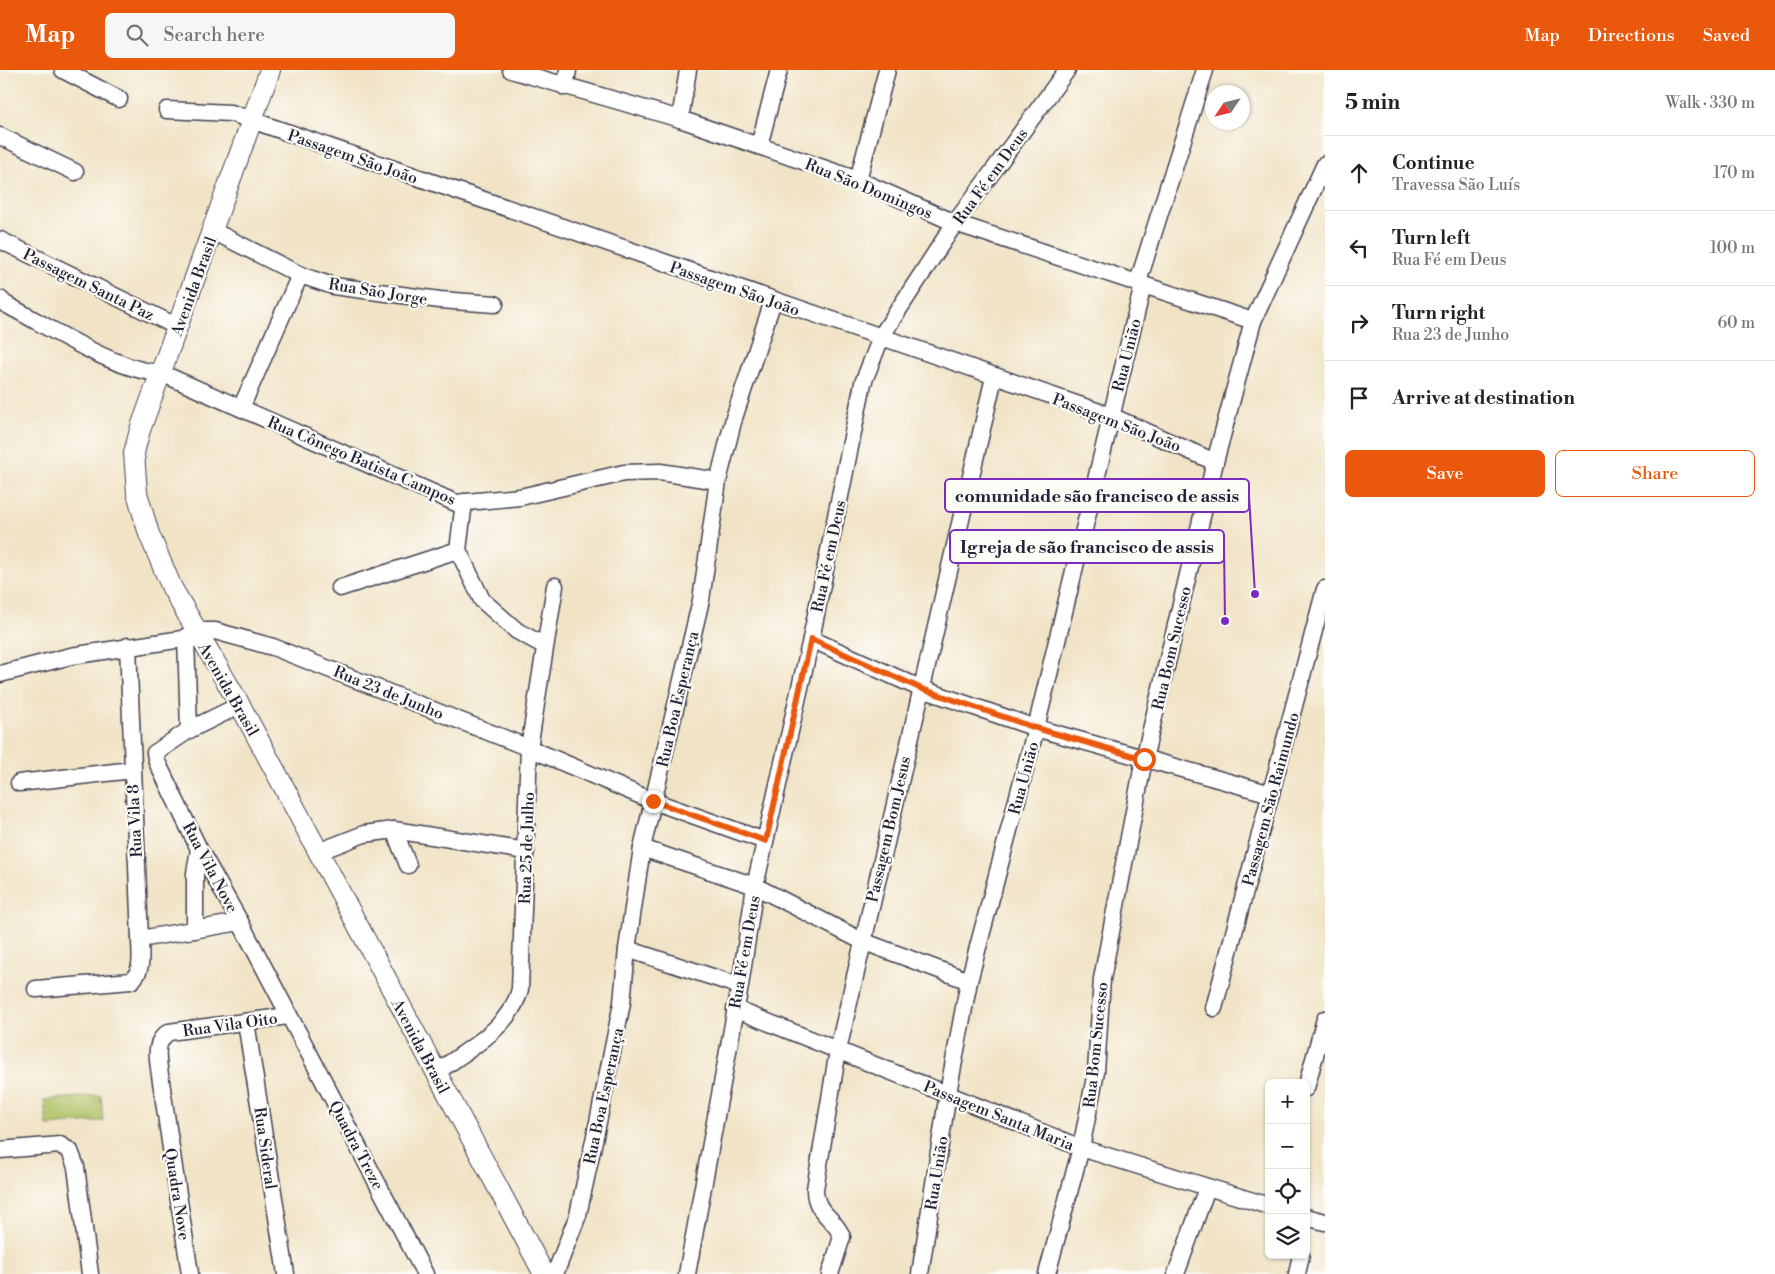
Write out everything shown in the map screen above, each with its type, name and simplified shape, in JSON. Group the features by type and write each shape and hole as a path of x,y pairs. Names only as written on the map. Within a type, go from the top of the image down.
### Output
{"main road":[{"name":"Avenida Brasil","path":"270,70 140,430 134,453 134,470 149,534 191,634 240,705 544,1274"}],"street":[{"path":"63,70 119,98"},
{"name":"Rua São Domingos","path":"511,70 680,120 759,146 858,180 955,223 1253,321"},
{"path":"565,87 568,70"},
{"path":"680,120 688,70"},
{"path":"759,146 779,70"},
{"path":"858,180 887,70"},
{"name":"Rua Fé em Deus","path":"687,1274 734,1009 740,986 755,886 811,639 863,383 882,335 955,223 1068,70"},
{"name":"Rua União","path":"920,1274 948,1093 969,981 1036,728 1111,416 1140,284 1205,70"},
{"name":"Passagem São João","path":"167,110 231,113 774,302 882,335 994,377 1111,416 1215,462"},
{"path":"0,136 75,172"},
{"name":"Rua Bom Sucesso","path":"1046,1274 1081,1148 1096,1072 1102,979 1144,759 1215,462 1253,321 1325,164"},
{"name":"Rua São Jorge","path":"213,231 300,275 333,286 360,291 495,304"},
{"name":"Passagem Santa Paz","path":"0,240 178,327"},
{"path":"241,408 300,275"},
{"name":"Rua Boa Esperança","path":"555,1274 573,1230 585,1184 622,1003 627,949 642,848 701,600 718,481 734,418 774,302"},
{"name":"Rua Cônego Batista Campos","path":"2,305 101,354 151,372 161,373 456,503 520,497 624,473 660,472 718,481"},
{"name":"Passagem Bom Jesus","path":"830,1274 842,1237 839,1229 818,1206 815,1200 815,1189 838,1050 994,377"},
{"path":"464,502 458,550 482,600 517,631 545,646"},
{"path":"340,588 458,550"},
{"name":"Rua 25 de Julho","path":"436,1073 496,1027 518,1000 520,989 529,748 545,646 559,609 555,586"},
{"name":"Passagem São Raimundo","path":"1214,1008 1325,589"},
{"name":"Rua 23 de Junho","path":"0,674 71,656 191,634 221,633 273,647 529,748 653,801 766,841"},
{"path":"189,730 191,634"},
{"path":"811,639 922,689 1036,728 1271,794"},
{"name":"Rua Vila 8","path":"36,989 131,981 137,976 140,969 128,646"},
{"path":"19,783 132,763 155,754 189,730 240,705"},
{"name":"Rua Vila Nove","path":"155,754 199,849 240,922 288,1016"},
{"path":"394,830 408,865"},
{"path":"318,852 364,834 394,830 526,851"},
{"path":"642,848 755,886 862,941 969,981"},
{"path":"195,930 195,873 199,849"},
{"path":"140,939 240,922"},
{"path":"627,949 740,986"},
{"name":"Passagem Santa Maria","path":"734,1009 948,1093 1081,1148 1265,1205"},
{"name":"Rua Vila Oito","path":"166,1113 157,1052 164,1035 169,1032 288,1016"},
{"name":"Quadra Treze","path":"288,1016 425,1274"},
{"path":"1308,1079 1325,1019"},
{"name":"Rua Sideral","path":"246,1022 286,1274"},
{"name":"Quadra Nove","path":"166,1113 190,1274"},
{"path":"0,1150 60,1145 70,1151 76,1167 90,1274"},
{"path":"1176,1274 1207,1188"},
{"path":"281,1250 295,1274"},
{"path":"1297,1274 1300,1259"}],"green space":[{"path":"101,1095 103,1121 47,1126 44,1100"}],"place":[{"name":"comunidade são francisco de assis","path":"1255,594"},
{"name":"Igreja de são francisco de assis","path":"1225,621"}],"route":[{"path":"653,801 766,841 811,639 922,689 1036,728 1144,759"}]}
